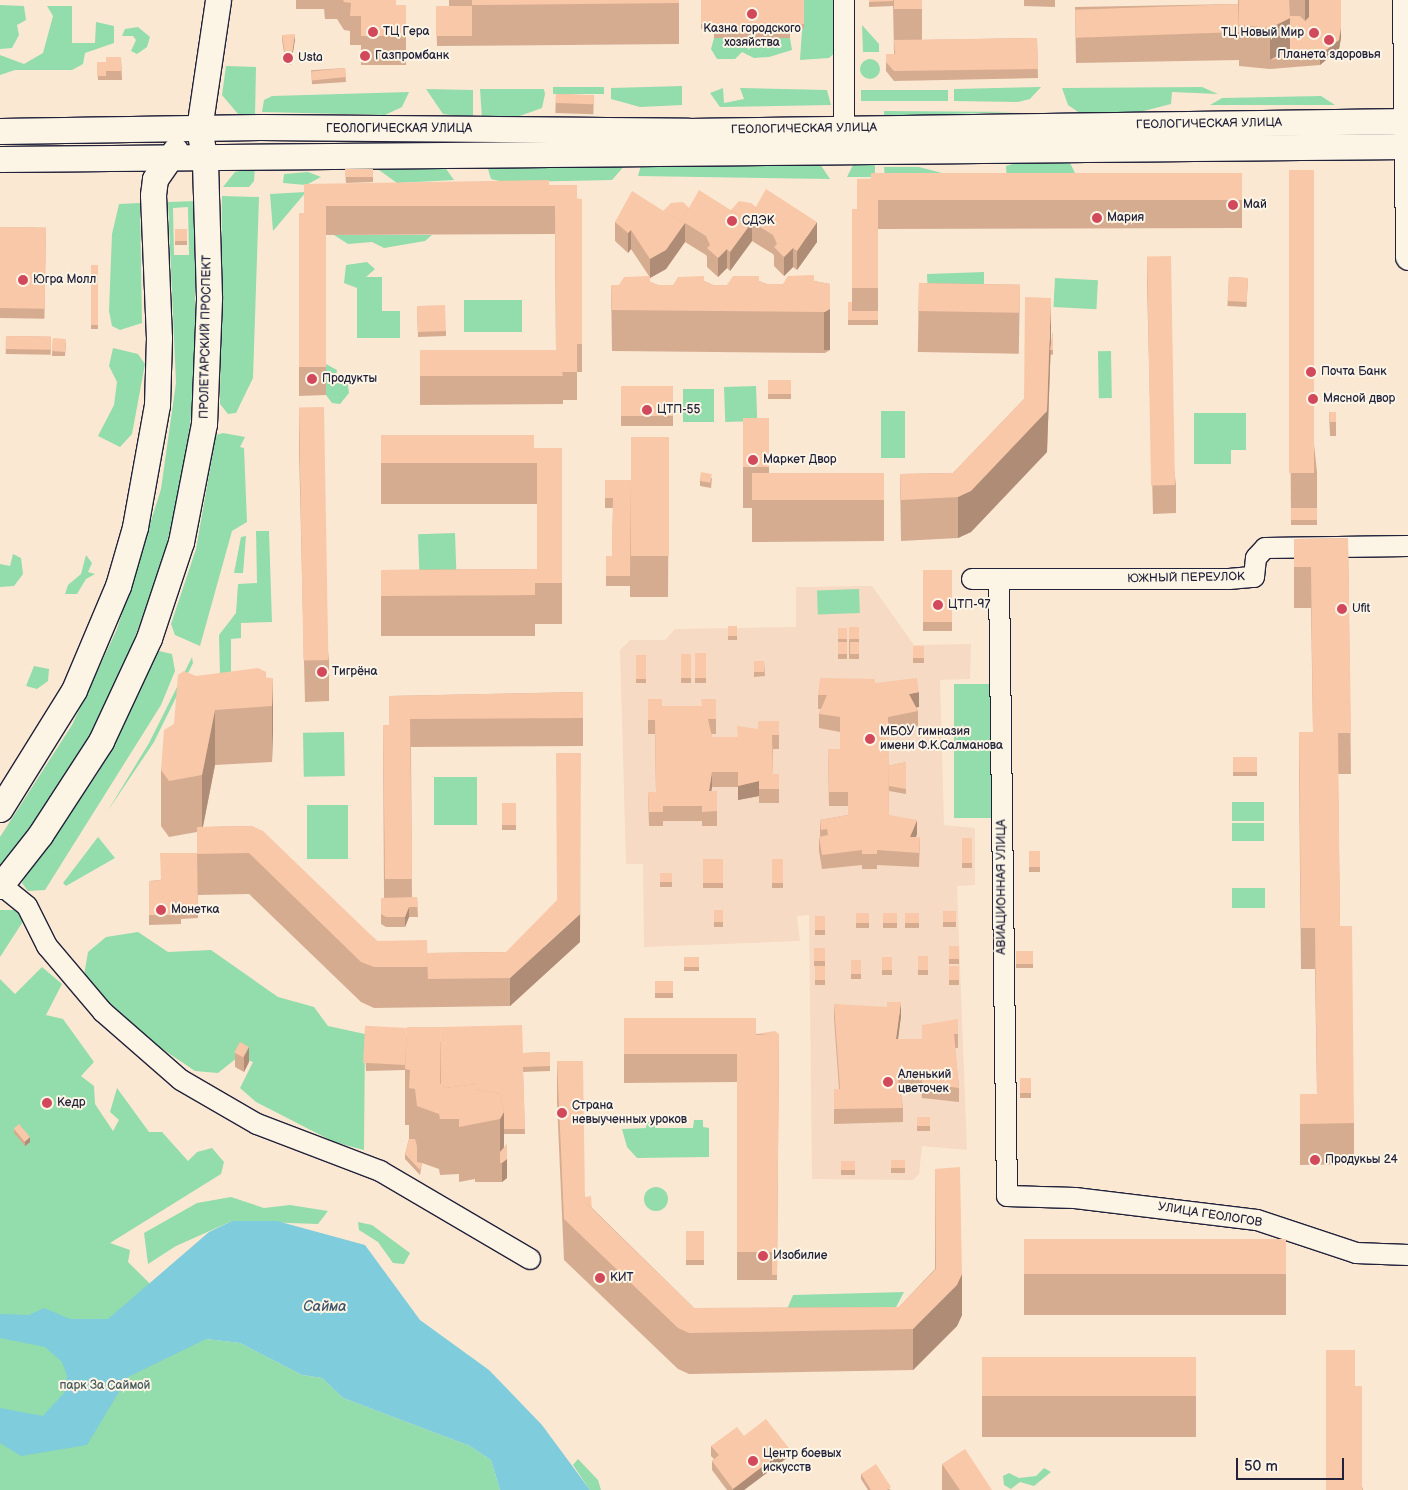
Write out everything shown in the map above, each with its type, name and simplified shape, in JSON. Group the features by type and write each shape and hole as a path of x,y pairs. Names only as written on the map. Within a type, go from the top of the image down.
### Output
{"main road":[{"name":"ПРОЛЕТАРСКИЙ ПРОСПЕКТ","path":"0,886 40,835 101,741 149,638 181,542 204,424 209,297 205,160 199,129 218,0"},
{"path":"1404,0 1408,257"},
{"name":"ГЕОЛОГИЧЕСКАЯ УЛИЦА","path":"0,131 199,129 844,129 1407,121"},
{"path":"0,809 74,690 118,586 135,527 157,405 159,338 153,195 155,179 166,160 199,129"},
{"name":"ГЕОЛОГИЧЕСКАЯ УЛИЦА","path":"0,159 205,160 1407,146"}],"street":[{"path":"844,0 844,129"},
{"name":"ЮЖНЫЙ ПЕРЕУЛОК","path":"972,579 1254,577 1256,558 1265,548 1408,546"},
{"name":"АВИАЦИОННАЯ УЛИЦА","path":"999,579 1007,1196"},
{"path":"0,886 26,906 46,946 103,1012 181,1080 257,1124 380,1171 530,1260"},
{"name":"УЛИЦА ГЕОЛОГОВ","path":"1007,1196 1075,1198 1257,1220 1356,1253 1408,1255"}],"shaded area":[{"path":"872,586 914,645 971,644 970,679 940,680 944,825 975,828 975,885 957,886 967,1150 922,1146 919,1174 913,1180 812,1179 809,915 797,916 800,941 644,947 643,864 626,864 620,650 630,640 665,640 675,629 796,627 796,587"}],"green space":[{"path":"804,0 837,0 837,51 829,58 800,60"},
{"path":"0,5 24,6 26,20 17,25 19,35 12,48 0,49"},
{"path":"47,6 72,6 72,43 95,43 96,22 114,26 114,43 85,53 83,64 72,70 15,70 0,75 0,55 24,64 43,53 53,16"},
{"path":"862,25 879,44 879,52 863,52"},
{"path":"138,27 150,37 147,47 137,54 131,51 136,40 133,36 122,36 125,29"},
{"path":"714,38 790,38 792,50 769,57 754,58 742,52 735,59 717,59 711,49"},
{"path":"870,59 877,62 880,69 877,76 870,79 863,76 860,69 863,62"},
{"path":"226,66 256,67 255,116 238,114 222,95"},
{"path":"682,86 682,105 640,107 611,99 611,88"},
{"path":"553,87 604,87 604,94 553,94"},
{"path":"1041,87 1030,99 1018,102 954,101 954,89"},
{"path":"1202,87 1218,94 1172,92 1171,104 1132,114 1081,114 1068,105 1062,88"},
{"path":"723,88 724,103 744,99 740,88 827,90 831,105 720,107 710,93"},
{"path":"426,89 473,90 473,118 443,114"},
{"path":"480,89 544,89 545,94 542,108 517,117 482,118"},
{"path":"861,90 948,90 948,101 861,101"},
{"path":"409,92 402,107 385,115 262,112 264,100 272,96"},
{"path":"1321,96 1335,105 1210,105 1222,98"},
{"path":"884,111 1021,112 884,116"},
{"path":"875,159 875,177 847,177 854,163"},
{"path":"1030,159 1069,161 1077,177 1007,180 1006,166"},
{"path":"818,161 830,179 638,176 642,162"},
{"path":"396,164 444,166 454,180 397,183 379,170"},
{"path":"626,164 612,180 504,182 491,179 487,166"},
{"path":"255,167 254,181 249,187 223,187 235,172"},
{"path":"884,167 919,167 942,173 941,179 885,179"},
{"path":"308,172 321,177 306,185 283,183 284,174"},
{"path":"306,192 273,231 270,194"},
{"path":"222,196 259,197 253,378 236,413 228,414 220,404"},
{"path":"195,201 195,385 185,464 162,564 116,688 60,790 0,871 0,837 72,725 117,629 161,489 176,383 168,202","holes":["188,207 189,255 174,255 173,208"]},
{"path":"140,203 142,323 120,330 112,326 109,311 112,234 119,204"},
{"path":"334,235 432,235 425,241 384,248 372,242 348,244"},
{"path":"367,262 375,269 366,277 382,277 382,311 400,311 400,338 357,338 357,288 344,283 346,265"},
{"path":"984,272 984,284 928,300 927,274"},
{"path":"1055,278 1098,280 1096,309 1053,307"},
{"path":"464,300 522,300 522,332 464,332"},
{"path":"113,348 138,354 145,364 132,434 120,447 98,436 114,405 117,382 109,366"},
{"path":"1098,351 1111,351 1112,398 1099,398"},
{"path":"326,364 337,370 336,376 347,380 349,393 340,404 332,403 326,395"},
{"path":"756,386 757,421 725,422 724,387"},
{"path":"683,389 714,389 714,422 683,422"},
{"path":"881,411 905,411 905,458 881,458"},
{"path":"1194,413 1246,413 1246,450 1231,450 1231,464 1194,464"},
{"path":"223,433 245,437 240,447 244,448 247,522 232,531 200,646 175,635 171,624 196,549 216,435"},
{"path":"256,531 269,531 272,622 241,623 241,638 231,639 231,680 220,676 219,635 236,613 238,584 257,583"},
{"path":"455,533 456,571 419,572 418,534"},
{"path":"246,536 243,573 234,573 241,537"},
{"path":"13,554 21,558 23,574 14,586 0,587 0,564 10,566"},
{"path":"86,555 92,563 88,572 95,574 86,579 77,594 65,594 68,585 81,574"},
{"path":"859,589 860,613 818,614 817,590"},
{"path":"159,651 172,654 175,671 161,705 45,890 28,891 22,883 25,877 98,773"},
{"path":"192,657 193,663 154,742 107,812 149,743"},
{"path":"34,666 49,669 48,681 37,689 26,686"},
{"path":"954,684 993,684 993,818 954,818"},
{"path":"344,732 345,776 304,777 303,733"},
{"path":"434,777 477,777 477,825 434,825"},
{"path":"1232,802 1264,802 1264,821 1232,821"},
{"path":"307,805 348,805 348,859 307,859"},
{"path":"1232,823 1264,823 1264,841 1232,841"},
{"path":"98,837 115,858 66,886 63,883"},
{"path":"1232,888 1265,888 1265,908 1232,908"},
{"path":"0,910 21,910 24,920 0,957"},
{"path":"138,932 168,952 211,950 278,997 314,1007 328,1026 365,1034 364,1150 334,1142 256,1102 240,1088 253,1062 238,1057 218,1073 195,1071 152,1042 104,998 84,975 88,952 106,937"},
{"name":"парк За Саймой","path":"42,967 62,984 46,1015 63,1019 94,1062 81,1076 94,1086 95,1104 113,1131 119,1120 110,1112 117,1088 149,1132 162,1132 188,1161 197,1152 212,1148 224,1162 221,1174 110,1243 130,1250 128,1262 206,1339 240,1343 302,1375 322,1378 343,1398 470,1446 491,1460 500,1490 0,1490 0,979 15,994"},
{"path":"694,1120 703,1120 703,1127 709,1128 709,1157 637,1158 627,1147 622,1129 646,1128 647,1122 655,1122 655,1128 693,1128"},
{"path":"656,1187 664,1191 668,1199 664,1207 656,1211 648,1207 644,1199 648,1191"},
{"path":"231,1197 264,1208 290,1205 328,1211 318,1224 232,1221 176,1246 148,1264 144,1233 197,1203"},
{"path":"358,1222 372,1225 410,1253 404,1264 393,1263 378,1242 359,1230"},
{"path":"904,1292 892,1315 790,1315 788,1307 793,1295"},
{"path":"578,1459 598,1480 601,1490 590,1490 573,1465"},
{"path":"1044,1468 1051,1472 1034,1486 1020,1482 1011,1489 1004,1485 1003,1476 1009,1473 1019,1478 1036,1476"}],"water":[{"name":"Сайма","path":"232,1221 277,1221 365,1245 420,1320 489,1370 542,1425 590,1490 500,1490 491,1460 470,1446 343,1398 322,1378 302,1375 240,1343 206,1339 128,1377 87,1445 21,1456 0,1443 0,1408 43,1416 64,1393 67,1376 62,1362 45,1347 0,1338 0,1314 29,1315 44,1308 70,1319 108,1319 209,1232"}],"building":[{"path":"343,0 396,0 396,5 406,5 406,36 361,36 361,16 350,16 351,3 344,2"},
{"path":"472,0 679,0 679,3 472,5"},
{"name":"Казна городского хозяйства","path":"701,0 804,0 804,24 790,25 790,33 714,34 714,24 701,24"},
{"path":"869,0 893,0 893,1 869,2"},
{"path":"894,0 922,0 922,9 894,9"},
{"path":"1239,0 1289,0 1290,18 1270,28 1239,25"},
{"name":"ТЦ Новый Мир","path":"1309,0 1341,0 1339,40 1320,55 1270,60 1290,49 1290,16 1300,16 1305,21 1309,17"},
{"path":"1238,4 1239,32 1076,38 1075,10"},
{"path":"436,6 472,6 472,36 436,36"},
{"path":"295,34 291,60 286,60 282,35"},
{"path":"1037,38 1038,69 894,71 886,62 886,54 895,54 894,40"},
{"path":"106,57 121,57 121,71 106,71"},
{"path":"97,62 106,62 106,76 97,76"},
{"path":"345,68 346,77 312,81 311,72"},
{"path":"556,94 594,95 594,104 556,103"},
{"path":"345,169 373,169 373,177 345,177"},
{"path":"1289,170 1314,170 1314,473 1289,473"},
{"path":"871,173 1242,173 1242,200 878,200 878,288 852,288 852,209 857,209 857,179 871,179"},
{"path":"549,180 549,185 577,185 577,199 582,199 582,344 577,344 577,372 562,372 563,376 420,376 420,350 556,350 555,206 326,206 326,367 299,367 299,213 304,213 304,184"},
{"path":"766,189 817,222 797,251 793,248 784,257 774,247 777,244 773,235 752,222 730,252 727,249 718,258 707,248 710,245 706,236 685,223 666,250 650,259 631,230 628,233 615,222 632,191 681,222 699,190 748,221"},
{"path":"739,201 751,203 756,207 748,221 731,210"},
{"path":"683,202 689,208 681,222 663,211 671,203"},
{"name":"Югра Молл","path":"0,227 46,228 45,309 0,308"},
{"path":"175,229 187,229 187,241 175,241"},
{"path":"1147,256 1171,256 1175,485 1151,485"},
{"path":"91,265 98,265 98,325 91,325"},
{"path":"814,275 814,281 830,284 830,309 825,312 612,310 611,285 619,285 624,277 650,276 650,282 658,285 673,285 678,277 704,276 704,281 713,285 727,285 733,276 759,276 759,281 767,284 783,284 788,276"},
{"path":"1229,277 1248,278 1247,302 1228,301"},
{"path":"919,283 1020,285 1019,313 919,311"},
{"path":"1025,297 1051,298 1047,411 971,491 958,497 901,500 900,474 953,473 1024,399"},
{"path":"848,302 852,302 852,311 878,311 878,320 848,320"},
{"path":"445,305 446,331 418,332 417,306"},
{"path":"1053,332 1053,350 1050,350"},
{"path":"6,336 51,337 51,350 6,349"},
{"path":"53,338 66,339 65,352 52,351"},
{"path":"768,380 791,380 791,394 768,394"},
{"name":"ЦТП-55","path":"621,386 673,386 673,416 621,416"},
{"path":"299,407 324,407 328,660 303,660"},
{"path":"1329,412 1336,412 1336,422 1330,422"},
{"path":"743,418 769,418 769,467 743,467"},
{"path":"381,435 534,435 534,448 562,448 562,583 535,583 535,595 381,596 381,570 537,569 537,463 381,463"},
{"path":"631,437 669,437 669,556 631,556"},
{"path":"701,472 712,474 710,483 699,481"},
{"path":"752,473 884,473 884,500 752,500"},
{"path":"605,480 631,480 630,576 606,576 606,556 612,556 613,498 605,498"},
{"path":"1291,508 1317,508 1317,520 1291,520"},
{"path":"1348,538 1351,733 1338,733 1340,926 1352,926 1354,1123 1300,1124 1300,1094 1317,1094 1315,928 1301,928 1299,732 1313,732 1311,567 1294,567 1294,539"},
{"name":"ЦТП-97","path":"923,570 952,570 952,622 923,622"},
{"path":"728,626 737,626 737,636 728,636"},
{"path":"849,627 859,627 859,639 849,639"},
{"path":"838,628 847,628 847,639 838,639"},
{"path":"838,642 847,642 847,654 838,654"},
{"path":"850,642 859,642 859,654 850,654"},
{"path":"913,646 924,646 924,658 913,658"},
{"path":"695,653 706,653 706,678 695,678"},
{"path":"681,654 691,654 691,678 681,678"},
{"path":"636,655 646,655 646,679 636,679"},
{"path":"754,661 764,661 764,672 754,672"},
{"path":"258,668 266,672 266,678 273,678 272,706 215,710 202,775 169,781 161,770 164,730 174,724 178,675 184,671 196,676"},
{"path":"820,678 875,679 875,683 917,678 919,692 909,694 918,711 888,717 889,815 917,820 910,837 920,837 919,853 877,850 877,854 862,854 862,850 822,855 819,837 828,835 827,829 821,830 820,820 848,815 848,792 829,792 828,749 840,749 840,717 819,714 827,695 818,695"},
{"path":"583,692 583,718 410,719 412,879 385,879 383,725 389,725 389,696"},
{"path":"648,699 662,699 662,706 702,706 701,699 716,699 716,719 708,719 712,737 738,737 737,726 758,729 758,721 779,721 779,735 772,735 773,774 779,774 779,789 759,789 759,781 738,786 738,772 712,772 709,791 717,791 717,811 702,812 702,806 663,806 663,812 649,812 648,792 656,792 655,720 648,720"},
{"path":"556,753 581,753 580,914 510,978 428,979 427,953 506,952 557,900"},
{"path":"1233,757 1257,757 1257,772 1233,772"},
{"path":"906,762 906,789 889,786 888,766"},
{"path":"502,803 516,803 516,825 502,825"},
{"path":"252,826 263,831 377,941 427,940 428,967 374,967 361,962 249,853 197,854 197,827"},
{"path":"962,838 972,838 972,863 962,863"},
{"path":"1029,851 1040,851 1040,867 1029,867"},
{"path":"160,853 197,853 198,909 181,909 181,915 149,915 149,881 161,880"},
{"path":"703,859 723,859 723,883 703,883"},
{"path":"772,859 783,859 783,883 772,883"},
{"path":"660,873 672,873 672,882 660,882"},
{"path":"417,897 418,907 409,907 405,917 386,917 381,914 381,898"},
{"path":"714,910 723,910 723,922 714,922"},
{"path":"943,911 956,911 956,922 943,922"},
{"path":"856,913 869,913 869,923 856,923"},
{"path":"883,913 897,913 897,923 883,923"},
{"path":"905,913 919,913 919,923 905,923"},
{"path":"815,916 825,916 825,930 815,930"},
{"path":"949,946 959,946 959,959 949,959"},
{"path":"814,948 825,948 825,961 814,961"},
{"path":"1016,951 1033,951 1033,964 1016,964"},
{"path":"918,956 928,956 928,970 918,970"},
{"path":"684,957 699,957 699,967 684,967"},
{"path":"882,957 892,957 892,970 882,970"},
{"path":"851,960 861,960 861,974 851,974"},
{"path":"815,966 825,966 825,980 815,980"},
{"path":"949,966 959,966 959,980 949,980"},
{"path":"655,981 673,981 673,993 655,993"},
{"path":"887,1002 901,1002 896,1039 922,1039 922,1025 958,1019 958,1034 954,1034 959,1088 922,1083 921,1072 897,1073 903,1108 834,1109 834,1089 840,1089 834,1004 887,1007"},
{"path":"624,1018 756,1018 756,1035 772,1035 772,1252 737,1252 737,1054 624,1054"},
{"path":"522,1025 523,1053 550,1052 550,1066 523,1067 525,1129 504,1129 504,1112 500,1094 476,1089 476,1084 445,1088 441,1084 441,1027"},
{"path":"365,1026 407,1028 405,1065 363,1063"},
{"path":"407,1027 441,1027 440,1083 445,1088 476,1084 476,1089 500,1094 504,1112 500,1119 459,1127 459,1119 440,1119 439,1114 417,1106 415,1089 409,1088 410,1070 405,1069"},
{"path":"775,1031 779,1034 777,1275 772,1275 772,1035 756,1034"},
{"path":"240,1042 249,1047 243,1057 234,1052"},
{"path":"557,1061 583,1061 585,1202 694,1308 899,1307 936,1269 935,1169 960,1167 962,1274 957,1285 913,1329 689,1333 678,1328 564,1219"},
{"path":"1020,1078 1031,1078 1031,1093 1020,1093"},
{"path":"917,1117 930,1117 930,1126 917,1126"},
{"path":"19,1124 30,1137 25,1142 14,1128"},
{"path":"409,1139 415,1139 417,1162 422,1163 420,1170 405,1154"},
{"path":"507,1144 507,1159 500,1163 500,1152"},
{"path":"891,1160 905,1160 905,1168 891,1168"},
{"path":"841,1161 855,1161 855,1170 841,1170"},
{"path":"591,1196 592,1209 585,1202 585,1197"},
{"path":"686,1231 704,1231 704,1260 686,1260"},
{"path":"1024,1239 1286,1239 1286,1274 1024,1274"},
{"path":"1326,1350 1355,1350 1355,1490 1326,1490"},
{"path":"982,1357 1196,1357 1196,1396 982,1396"},
{"path":"1355,1386 1362,1386 1362,1490 1355,1490"},
{"name":"Центр боевых искусств","path":"766,1419 788,1447 733,1489 712,1461 719,1455 711,1446 737,1427 744,1436"},
{"path":"965,1449 992,1490 960,1490 942,1464"},
{"path":"876,1464 891,1487 887,1490 871,1490 861,1474"}],"place":[{"name":"Казна городского хозяйства","path":"752,14"},
{"name":"ТЦ Гера","path":"373,32"},
{"name":"ТЦ Новый Мир","path":"1314,33"},
{"name":"Планета здоровья","path":"1329,40"},
{"name":"Газпромбанк","path":"365,56"},
{"name":"Usta","path":"288,58"},
{"name":"Май","path":"1233,205"},
{"name":"Мария","path":"1097,218"},
{"name":"СДЭК","path":"732,221"},
{"name":"Югра Молл","path":"23,280"},
{"name":"Почта Банк","path":"1311,372"},
{"name":"Продукты","path":"312,379"},
{"name":"Мясной двор","path":"1313,399"},
{"name":"ЦТП-55","path":"647,410"},
{"name":"Маркет Двор","path":"753,460"},
{"name":"ЦТП-97","path":"938,605"},
{"name":"Ufit","path":"1342,609"},
{"name":"Тигрёна","path":"322,672"},
{"name":"МБОУ гимназия имени Ф.К.Салманова","path":"870,739"},
{"name":"Монетка","path":"161,910"},
{"name":"Аленький цветочек","path":"888,1082"},
{"name":"Кедр","path":"47,1103"},
{"name":"Страна невыученных уроков","path":"562,1113"},
{"name":"Продукьы 24","path":"1315,1160"},
{"name":"Изобилие","path":"763,1256"},
{"name":"КИТ","path":"600,1278"},
{"name":"Центр боевых искусств","path":"753,1461"}]}
